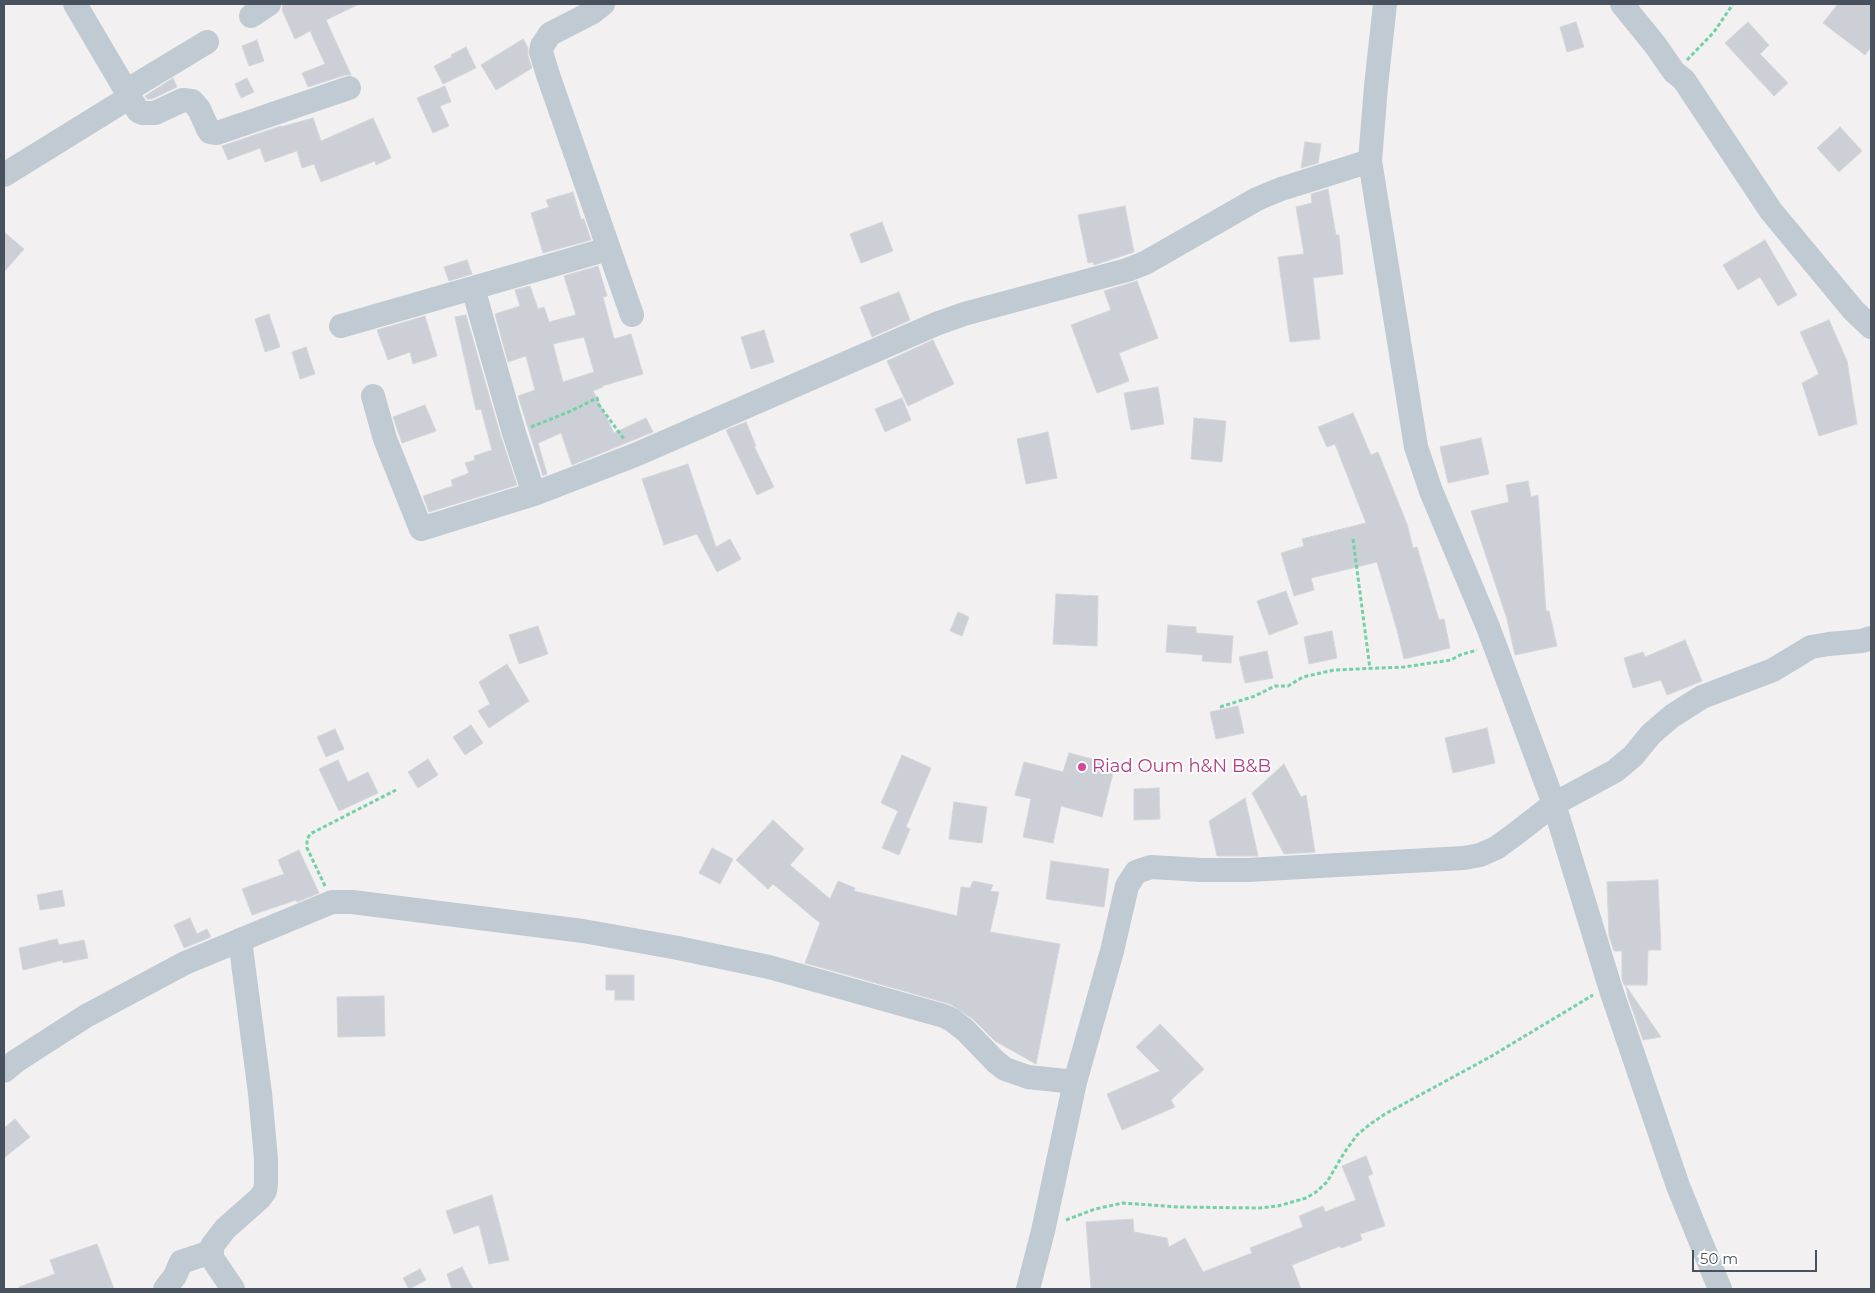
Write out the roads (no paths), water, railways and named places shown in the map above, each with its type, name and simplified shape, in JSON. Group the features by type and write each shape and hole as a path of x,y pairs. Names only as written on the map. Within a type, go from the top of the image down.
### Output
{"street":[{"path":"75,4 138,111 149,114 183,100 192,101 199,109 208,129 214,134 349,88"},
{"path":"603,4 593,12 550,34 542,46 542,52 548,75 632,315"},
{"path":"1385,4 1370,161 1416,447 1430,491 1495,645 1554,804 1610,985 1678,1186 1720,1289"},
{"path":"1622,4 1674,72 1684,80 1771,211 1854,311 1871,327"},
{"path":"4,175 207,42"},
{"path":"373,396 385,439 421,529 534,494 634,455 936,324 1005,302 1104,277 1145,263 1257,199 1281,189 1370,161"},
{"path":"341,326 608,249"},
{"path":"473,288 514,433 534,494"},
{"path":"1028,1289 1043,1231 1075,1082 1112,951 1127,886 1136,872 1151,867 1248,870 1464,858 1480,855 1496,848 1554,804 1615,771 1633,756 1652,734 1672,716 1702,697 1773,670 1811,647 1862,642 1871,638"},
{"path":"4,1072 16,1061 58,1034 125,994 185,963 332,902 352,902 583,931 768,967 944,1016 965,1030 1005,1069 1028,1077 1075,1082"},
{"path":"233,1289 212,1258 211,1252 216,1239 260,1198 265,1191 266,1182 266,1159 260,1093 240,940"},
{"path":"165,1289 175,1276 181,1262 211,1252"}],"place":[{"name":"Riad Oum h&N B&B","path":"1082,767"}]}
